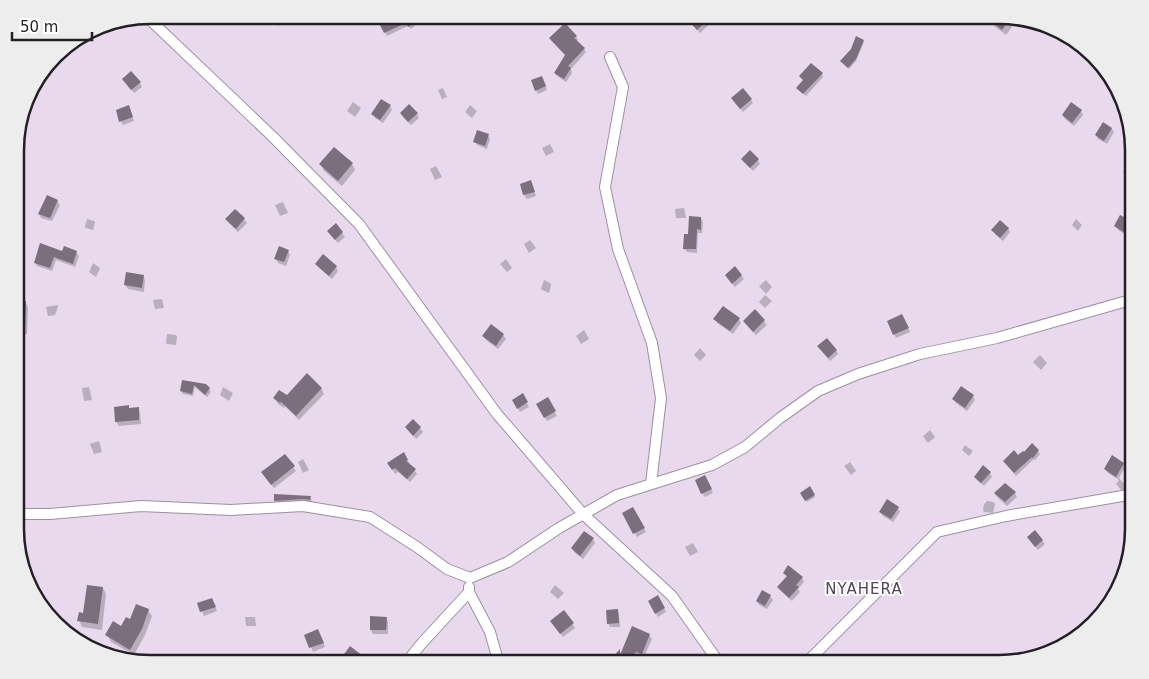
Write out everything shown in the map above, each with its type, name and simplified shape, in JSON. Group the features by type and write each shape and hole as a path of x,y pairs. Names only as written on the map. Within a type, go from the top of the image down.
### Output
{"street":[{"path":"154,24 272,136 359,224 497,414 584,514 672,596 714,655"},
{"path":"610,57 623,87 605,187 618,249 652,343 660,398 651,484"},
{"path":"24,514 50,514 141,506 231,510 303,506 370,517 447,569 470,578 508,562 559,528 618,495 712,465 745,447 780,418 818,391 858,374 920,354 997,338 1125,302"},
{"path":"814,655 937,532 1006,516 1125,496"},
{"path":"470,578 469,592 490,632 496,655"},
{"path":"412,655 469,592"}],"building":[{"path":"380,24 404,24 384,33"},
{"path":"566,24 577,36 574,38 585,48 568,66 571,68 564,79 554,73 565,55 549,38"},
{"path":"691,24 703,24 697,30"},
{"path":"994,24 1006,24 1002,30"},
{"path":"856,36 864,40 856,59 848,68 840,61 851,49"},
{"path":"811,63 823,73 803,94 796,88 803,80 799,76"},
{"path":"131,71 141,82 131,90 122,79"},
{"path":"542,76 546,86 535,91 531,80"},
{"path":"743,88 752,99 740,109 731,98"},
{"path":"381,99 391,105 380,120 371,114"},
{"path":"1071,102 1082,110 1072,123 1062,115"},
{"path":"409,104 418,113 408,122 400,113"},
{"path":"129,105 133,117 119,122 116,110"},
{"path":"1103,122 1112,128 1104,141 1095,135"},
{"path":"477,130 489,134 485,146 473,142"},
{"path":"334,147 353,163 338,181 319,164"},
{"path":"750,150 759,159 750,168 741,159"},
{"path":"531,180 535,192 523,195 520,184"},
{"path":"47,195 58,200 50,218 38,214"},
{"path":"235,209 245,218 236,229 225,219"},
{"path":"1120,215 1125,218 1125,233 1114,226"},
{"path":"689,216 701,217 701,230 697,229 696,249 683,249 684,234 688,234"},
{"path":"1000,220 1009,228 1000,238 991,230"},
{"path":"336,223 343,232 335,240 327,231"},
{"path":"40,243 62,251 64,246 77,251 73,264 54,257 50,268 34,263"},
{"path":"279,246 289,250 284,262 274,259"},
{"path":"323,254 337,266 329,276 315,264"},
{"path":"735,266 742,275 732,284 725,275"},
{"path":"126,272 144,275 142,288 124,285"},
{"path":"24,301 26,301 25,331"},
{"path":"723,306 740,318 730,331 713,319"},
{"path":"755,309 765,320 753,332 743,321"},
{"path":"902,314 909,328 893,335 887,321"},
{"path":"491,324 504,334 496,346 482,336"},
{"path":"827,338 837,350 828,358 817,346"},
{"path":"307,373 322,388 296,416 281,402 273,398 279,390 287,395"},
{"path":"182,380 206,384 210,388 205,395 194,385 192,394 180,391"},
{"path":"961,386 974,395 965,408 952,399"},
{"path":"523,393 528,402 517,409 512,400"},
{"path":"548,397 556,411 544,418 536,404"},
{"path":"129,405 129,408 139,407 139,420 115,422 114,407"},
{"path":"413,419 421,427 413,436 405,427"},
{"path":"1032,443 1039,450 1033,458 1014,473 1003,461 1014,450 1018,455 1024,452"},
{"path":"404,452 408,460 406,461 416,469 407,479 395,468 392,470 387,463"},
{"path":"285,454 295,466 271,485 261,472"},
{"path":"1112,455 1124,463 1116,477 1104,469"},
{"path":"983,465 991,472 981,483 974,477"},
{"path":"705,475 712,489 701,494 695,480"},
{"path":"1005,483 1016,492 1005,502 994,493"},
{"path":"810,486 815,495 805,501 800,493"},
{"path":"274,494 311,496 310,500 274,501"},
{"path":"887,499 899,507 891,519 879,512"},
{"path":"633,507 645,528 633,534 622,513"},
{"path":"1035,530 1043,540 1035,547 1027,537"},
{"path":"584,531 594,538 580,556 571,548"},
{"path":"788,565 803,577 796,585 799,587 789,598 777,587 787,576 783,573"},
{"path":"87,585 103,587 98,624 77,621 79,612 83,613"},
{"path":"762,590 771,595 765,606 756,601"},
{"path":"658,595 665,608 655,614 648,601"},
{"path":"212,598 216,607 200,612 197,603"},
{"path":"136,604 149,609 142,629 130,650 105,635 113,621 121,626 126,617 130,619"},
{"path":"618,609 619,623 607,624 606,610"},
{"path":"564,610 574,623 560,634 550,621"},
{"path":"370,616 387,617 386,630 370,630"},
{"path":"632,626 650,634 642,654 636,652 633,655 620,655"},
{"path":"318,629 324,643 309,648 304,635"},
{"path":"350,646 362,655 344,655"},
{"path":"620,649 620,655 615,655"}],"district":[{"name":"NYAHERA","path":"864,589"}]}
